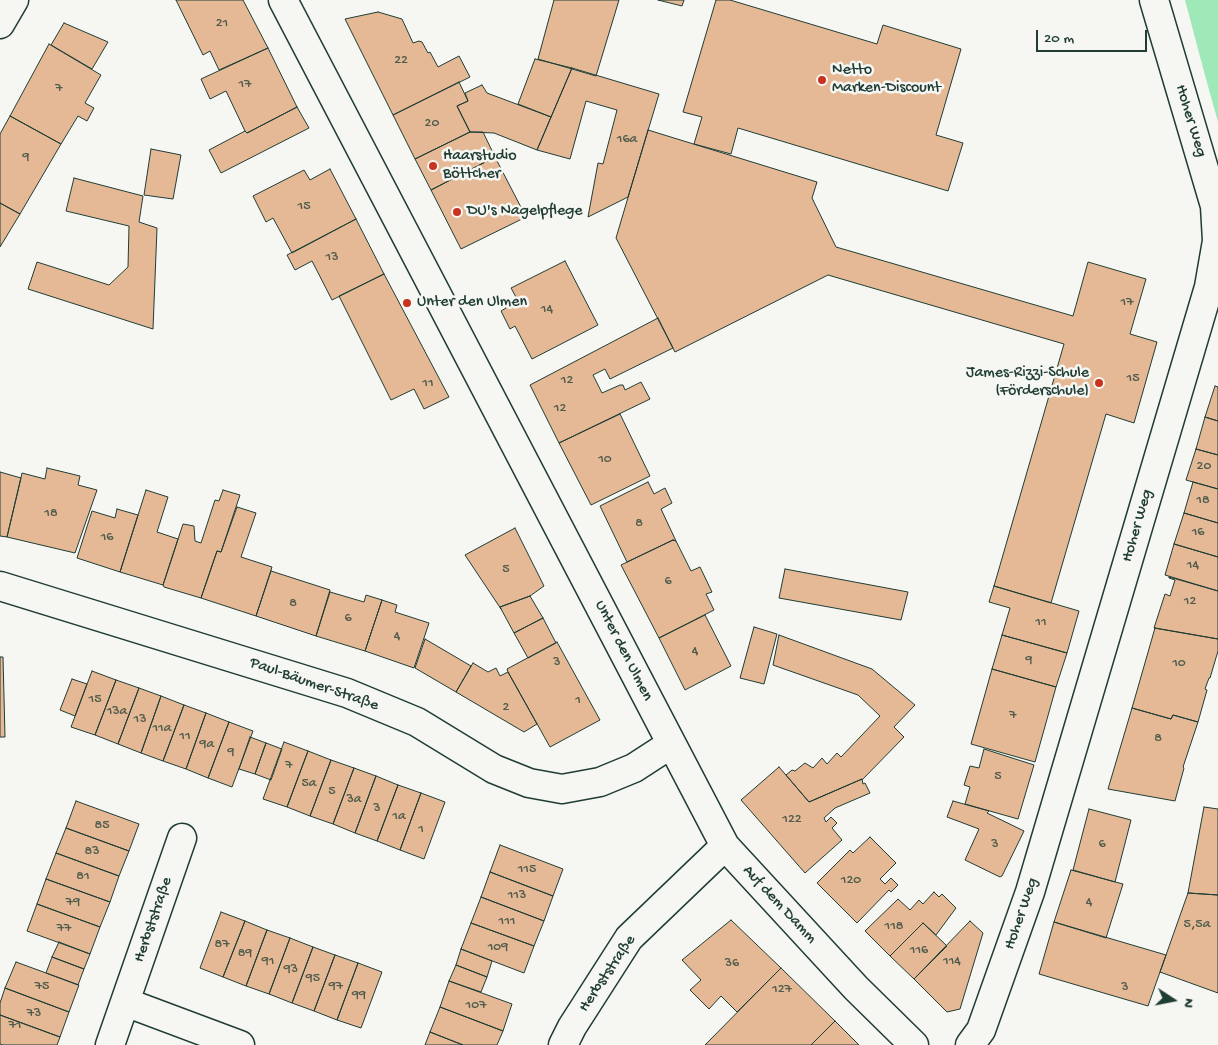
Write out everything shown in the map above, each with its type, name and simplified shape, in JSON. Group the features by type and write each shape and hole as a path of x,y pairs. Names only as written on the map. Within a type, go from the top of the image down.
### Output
{"street":[{"path":"0,24 14,0"},
{"name":"Unter den Ulmen","path":"283,0 671,744"},
{"name":"Hoher Weg","path":"970,1045 981,1030 1030,892 1208,287 1218,241 1216,206 1154,0"},
{"name":"Paul-Bäumer-Straße","path":"0,586 347,693 417,722 494,769 529,783 562,788 600,782 634,768 671,744"},
{"name":"Auf dem Damm","path":"671,744 725,846 856,988 914,1045"},
{"name":"Herbststraße","path":"110,1045 182,838"},
{"name":"Herbststraße","path":"563,1045 572,1027 629,938 725,846"},
{"path":"125,1002 240,1045"}],"green space":[{"path":"1185,0 1218,0 1218,122 1206,79"}],"building":[{"path":"176,0 243,0 268,48 219,70 210,51 203,55"},
{"path":"554,0 619,0 596,76 538,59"},
{"path":"658,0 684,0 682,6"},
{"name":"Netto Marken-Discount","path":"716,0 730,0 877,44 883,25 961,49 936,135 963,143 948,191 738,128 731,154 694,144 702,117 683,112"},
{"path":"378,12 402,19 413,43 422,42 438,67 459,56 470,77 393,115 345,19"},
{"path":"64,23 108,42 92,69 51,45"},
{"path":"49,44 101,75 85,103 94,108 87,121 78,116 61,144 10,116"},
{"path":"268,48 297,107 247,133 226,91 210,99 201,79"},
{"path":"535,59 572,68 551,117 518,104"},
{"path":"572,68 659,94 628,197 588,217 598,163 603,164 617,110 586,101 570,159 537,150"},
{"path":"459,82 468,101 457,106 470,132 415,159 393,115"},
{"path":"482,85 487,93 551,117 537,150 494,133 470,132 457,106 468,101 465,93"},
{"path":"297,107 309,128 221,173 209,150"},
{"path":"10,116 61,144 20,214 0,203 0,134"},
{"name":"James-Rizzi-Schule (Förderschule)","path":"648,130 817,182 812,198 836,247 1073,316 1088,262 1146,279 1130,334 1157,342 1134,423 1106,414 1051,603 994,586 1064,344 828,275 675,352 616,238"},
{"path":"470,132 483,132 495,157 431,190 415,159"},
{"path":"151,149 181,155 173,199 144,195"},
{"path":"495,157 526,217 461,249 431,190"},
{"path":"330,169 356,219 292,253 273,218 266,222 253,196 304,170 310,180"},
{"path":"74,178 143,196 139,222 157,228 153,329 28,289 37,262 109,285 128,267 129,226 66,211"},
{"path":"0,203 20,214 0,247"},
{"path":"356,219 384,274 332,300 312,261 295,270 287,255"},
{"path":"565,261 598,325 532,359 515,326 510,329 501,311 506,308 504,305 517,299 511,288"},
{"path":"384,274 449,397 424,409 414,389 391,400 339,296"},
{"path":"658,318 673,348 610,379 605,369 593,375 602,393 620,385 623,385 625,390 641,382 650,399 559,443 530,385"},
{"path":"1215,386 1218,387 1218,421 1205,417"},
{"path":"620,414 650,476 591,505 559,443"},
{"path":"1205,417 1218,421 1218,455 1196,449"},
{"path":"1196,449 1218,455 1218,489 1186,480"},
{"path":"47,468 80,476 78,485 97,490 75,553 7,537 22,473 45,479"},
{"path":"0,472 21,478 7,537 0,536"},
{"path":"648,482 654,494 665,488 672,503 661,509 676,541 673,540 627,562 600,506"},
{"path":"1193,482 1218,489 1218,523 1184,513"},
{"path":"146,490 168,497 157,532 178,539 163,585 120,572"},
{"path":"223,490 240,495 221,552 217,551 201,598 164,587 163,585 183,524 194,526 195,541 201,543 215,500 219,501"},
{"path":"237,507 256,513 241,557 272,567 256,616 201,598 217,551 221,552"},
{"path":"117,509 138,515 120,572 77,558 92,511 115,518"},
{"path":"1184,513 1218,523 1218,557 1174,544"},
{"path":"515,528 544,586 530,596 500,607 501,609 465,555"},
{"path":"673,540 676,541 691,571 700,567 712,592 706,594 714,610 659,638 621,565"},
{"path":"1174,544 1218,557 1218,591 1165,575"},
{"path":"785,569 908,592 901,620 779,598"},
{"path":"271,571 330,590 316,636 256,616"},
{"path":"1169,577 1218,591 1218,639 1154,628 1165,594 1170,596 1175,580"},
{"path":"994,586 1079,611 1067,653 1002,635 1010,608 989,602"},
{"path":"330,592 364,602 366,595 382,600 365,651 316,636"},
{"path":"530,596 543,618 514,633 500,607"},
{"path":"382,600 397,605 395,612 429,623 414,668 365,651"},
{"path":"705,615 731,666 685,690 659,638"},
{"path":"543,618 556,643 528,658 514,633"},
{"path":"754,627 777,634 764,684 740,678"},
{"path":"1155,628 1218,639 1218,651 1205,689 1207,690 1198,722 1173,715 1171,719 1132,708"},
{"path":"779,635 872,669 915,705 894,727 904,737 862,780 809,802 786,775 805,763 813,768 822,758 827,764 837,753 841,757 880,716 858,695 773,665"},
{"path":"1002,635 1067,653 1056,687 992,669"},
{"path":"425,639 471,666 456,692 415,668"},
{"path":"557,642 600,720 550,747 507,669"},
{"path":"0,657 3,657 5,737 0,737"},
{"path":"473,663 488,672 496,668 500,676 508,672 537,724 524,732 456,692"},
{"path":"992,669 1056,687 1035,762 971,744"},
{"path":"92,671 116,680 95,735 71,727"},
{"path":"72,679 87,684 75,716 60,710"},
{"path":"116,680 139,688 118,744 95,735"},
{"path":"139,688 161,696 141,753 118,744"},
{"path":"161,696 184,705 163,761 141,753"},
{"path":"184,705 206,713 186,769 163,761"},
{"path":"1132,708 1171,719 1173,715 1198,722 1183,767 1175,801 1108,789"},
{"path":"206,713 229,722 208,778 186,769"},
{"path":"229,722 253,731 232,787 208,778"},
{"path":"250,737 266,743 255,774 239,769"},
{"path":"284,742 308,751 287,807 263,799"},
{"path":"266,743 282,749 271,780 255,774"},
{"path":"984,749 1034,765 1018,819 965,804 970,787 964,785 970,766 979,768"},
{"path":"308,751 331,760 310,816 287,807"},
{"path":"331,760 354,768 333,824 310,816"},
{"path":"779,767 809,802 862,779 863,784 865,783 870,793 835,808 824,818 826,822 831,817 837,823 832,828 842,840 805,873 741,800"},
{"path":"354,768 376,776 355,833 333,824"},
{"path":"376,776 398,785 377,841 355,833"},
{"path":"398,785 421,793 400,850 377,841"},
{"path":"421,793 445,802 424,859 400,850"},
{"path":"76,801 139,824 129,851 66,828"},
{"path":"953,801 989,811 987,813 1024,831 1002,876 1000,877 965,860 979,829 947,817"},
{"path":"1204,807 1218,809 1218,895 1188,893"},
{"path":"1089,809 1131,820 1115,882 1073,870"},
{"path":"66,828 129,851 119,876 56,853"},
{"path":"870,837 896,863 880,879 885,884 891,878 898,885 891,892 889,890 857,923 817,883 850,850 853,853"},
{"path":"500,845 563,869 553,896 490,872"},
{"path":"56,853 119,876 110,902 46,879"},
{"path":"1071,870 1123,884 1106,938 1054,922"},
{"path":"490,872 553,896 544,921 481,897"},
{"path":"46,879 110,902 100,927 37,904"},
{"path":"934,892 939,897 942,894 956,908 936,935 923,923 890,956 865,931 898,899 910,910 919,900 923,904"},
{"path":"1188,893 1218,895 1218,993 1160,972"},
{"path":"481,897 544,921 534,946 471,923"},
{"path":"37,904 100,927 90,954 27,931"},
{"path":"221,912 245,921 223,977 200,968"},
{"path":"731,920 781,968 737,1012 721,996 709,1009 690,990 701,980 682,960"},
{"path":"245,921 267,930 246,986 223,977"},
{"path":"970,921 983,933 960,1009 947,1012 914,979"},
{"path":"1054,922 1166,955 1148,1006 1039,974"},
{"path":"471,923 534,946 524,973 461,949"},
{"path":"923,923 947,946 914,979 890,956"},
{"path":"267,930 290,938 269,994 246,986"},
{"path":"290,938 313,947 292,1003 269,994"},
{"path":"59,942 90,954 84,969 52,957"},
{"path":"313,947 335,955 314,1011 292,1003"},
{"path":"461,949 492,961 487,977 456,965"},
{"path":"335,955 358,963 337,1020 314,1011"},
{"path":"52,957 84,969 78,985 46,973"},
{"path":"16,962 79,985 69,1012 5,988"},
{"path":"358,963 382,972 361,1028 337,1020"},
{"path":"456,965 487,977 481,992 449,981"},
{"path":"781,968 835,1021 811,1045 705,1045"},
{"path":"449,981 512,1004 503,1031 440,1007"},
{"path":"5,988 69,1012 60,1037 0,1015 0,1003"},
{"path":"440,1007 503,1031 497,1045 463,1045 430,1032"},
{"path":"0,1015 60,1037 57,1045 0,1044"},
{"path":"835,1021 859,1045 811,1045"},
{"path":"430,1032 463,1045 425,1045"}],"place":[{"name":"Netto Marken-Discount","path":"822,80"},
{"name":"Haarstudio Böttcher","path":"433,166"},
{"name":"DU's Nagelpflege","path":"457,212"},
{"name":"Unter den Ulmen","path":"407,303"},
{"name":"James-Rizzi-Schule (Förderschule)","path":"1099,383"}]}
